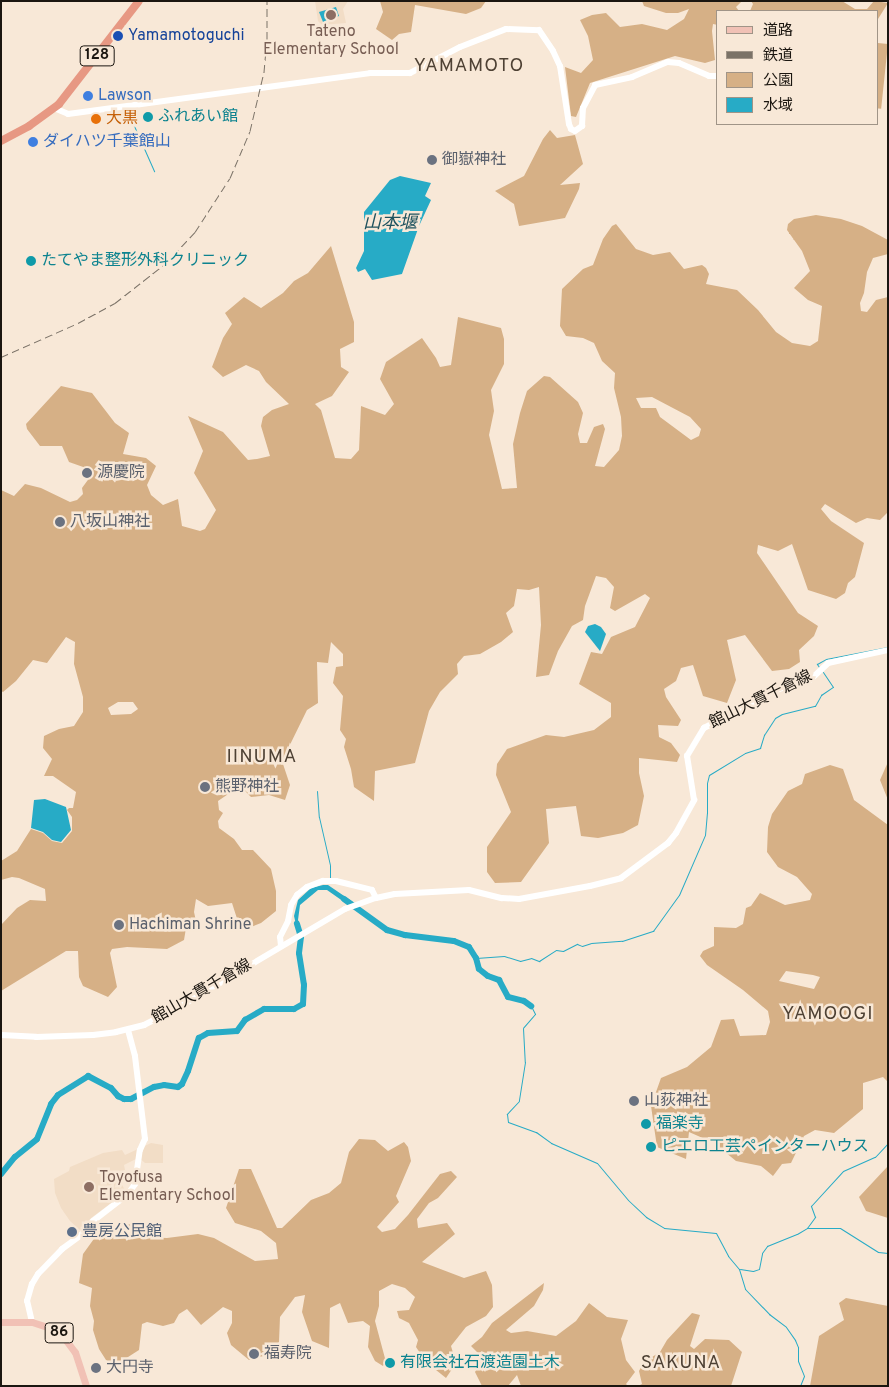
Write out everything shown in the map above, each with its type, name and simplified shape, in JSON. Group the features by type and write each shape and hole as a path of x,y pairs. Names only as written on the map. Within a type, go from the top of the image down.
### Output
{"highway":[{"name":"128","path":"1,140 29,126 54,108 78,82 139,1"}],"main road":[{"path":"54,108 68,114 370,73 410,73 460,47 506,29 539,30 553,51 560,66 569,124 571,129 575,130 582,126 583,108 595,85 632,77 668,62 679,63 709,76 716,76"},
{"name":"館山大貫千倉線","path":"1,1034 84,1035 128,1030 168,1014 304,932 358,903 376,898 395,894 469,890 519,899 590,886 620,878 668,843 680,827 694,800 687,756 704,728 773,691 810,680 833,661 888,650"},
{"path":"281,946 280,937 286,928 294,899 307,887 329,881 372,890 376,898"},
{"path":"32,1322 27,1302 38,1274 62,1249 81,1235 93,1221 133,1188 137,1175 140,1150 146,1139 141,1098 128,1030"},
{"name":"86","path":"1,1322 32,1322 50,1328 67,1340 75,1352 86,1386"}],"shaded area":[{"name":"Tateno Elementary School","path":"315,1 348,1 343,9 346,23 322,25 318,21"},
{"name":"Toyofusa Elementary School","path":"151,1143 163,1145 163,1163 145,1163 137,1156 136,1159 124,1165 125,1170 116,1174 126,1192 91,1218 80,1230 70,1221 61,1208 55,1193 54,1179 69,1171 70,1167 103,1153 122,1150 125,1155"}],"green space":[{"path":"380,1 486,1 481,8 466,14 415,5 411,32 399,34 392,40 376,29 383,12"},
{"path":"642,1 742,1 736,7 738,10 716,10 716,25 713,24 712,31 715,60 705,63 675,56 590,83 576,117 571,116 565,67 581,73 593,60 588,36 580,20 592,15 606,13 620,27 642,24 667,30 684,19 689,9 678,13 666,13 644,6"},
{"path":"751,1 842,1 855,9 867,9 874,1 888,3 879,17 879,10 750,10 753,4"},
{"path":"879,43 888,44 881,109 879,108"},
{"path":"550,130 557,138 575,135 583,164 560,185 580,183 579,189 565,218 519,226 514,204 495,191 524,176 543,139"},
{"path":"816,215 841,219 862,226 888,240 888,254 873,258 867,272 864,293 860,303 861,311 867,312 876,300 888,297 888,512 880,520 867,518 856,523 825,504 821,509 831,521 864,543 855,577 848,583 845,593 836,599 808,590 792,544 778,551 758,545 757,553 798,613 818,626 814,636 799,650 800,662 789,669 772,671 745,635 727,640 736,680 727,703 703,696 693,665 681,668 676,681 664,689 666,697 681,720 678,726 658,725 659,737 671,743 680,755 677,762 639,758 639,773 644,796 638,825 623,833 598,838 581,836 576,806 546,809 549,843 521,882 495,883 487,872 487,847 511,812 496,775 497,764 507,749 546,735 564,737 594,730 611,717 611,703 579,684 591,652 602,654 611,637 635,627 650,598 645,594 615,611 610,608 614,587 606,578 596,576 585,606 583,620 572,626 558,651 549,675 536,677 541,625 539,587 529,590 517,589 514,606 506,613 513,632 501,642 480,654 464,656 457,664 458,674 440,692 429,711 415,763 375,771 374,801 354,787 344,747 346,739 340,730 343,696 333,683 336,667 343,666 343,654 331,642 328,663 317,662 318,703 307,710 282,761 290,785 285,800 269,795 251,797 240,786 218,801 219,810 223,813 218,821 219,828 234,839 242,850 253,850 271,869 276,891 276,911 261,923 241,931 232,903 208,906 196,899 194,912 196,921 186,928 184,940 167,949 127,947 112,949 110,953 117,987 108,997 83,986 79,977 78,951 66,951 1,991 1,925 17,908 30,900 46,901 45,889 19,878 12,877 1,880 1,861 17,851 31,829 43,833 52,841 62,843 72,831 72,817 67,810 73,808 76,792 53,776 44,776 52,759 43,748 44,736 59,729 74,726 83,712 83,697 74,664 75,642 66,637 47,663 33,660 16,681 3,692 1,691 1,490 14,496 25,484 41,488 70,502 77,500 83,494 82,488 93,473 86,468 69,462 62,446 40,446 27,429 26,424 61,386 92,393 115,423 129,433 123,454 146,458 156,466 147,485 151,495 163,505 178,499 182,526 200,531 205,529 216,510 194,473 203,451 188,416 223,432 248,460 257,459 270,456 261,426 263,417 272,410 289,404 266,382 259,371 246,365 223,377 212,367 223,338 232,324 225,313 244,297 261,308 283,293 294,281 308,273 331,246 354,322 354,342 340,349 341,367 349,372 332,396 315,404 321,410 335,458 351,459 359,450 361,406 385,415 394,404 380,379 386,362 422,338 440,367 451,365 458,317 501,328 504,339 504,364 491,390 494,411 489,435 502,489 517,488 513,444 520,413 527,391 544,376 550,377 578,402 583,413 578,434 580,443 587,443 594,427 603,424 605,429 595,466 604,467 619,450 622,436 621,417 614,388 615,373 602,361 594,343 583,338 566,336 560,326 562,289 583,269 593,265 603,239 612,226 616,224 636,249 653,255 670,252 684,269 702,265 709,274 706,284 737,290 758,310 776,332 792,343 810,346 818,341 822,306 808,300 794,288 810,271 802,251 787,230 788,224 794,219","holes":["652,397 690,417 701,429 699,436 691,440 660,417 656,408 641,408 636,398","118,702 133,702 138,709 131,714 111,715 108,708"]},
{"path":"888,762 888,800 880,780"},
{"path":"830,765 843,769 854,800 888,825 888,1082 883,1077 863,1083 863,1109 834,1133 815,1130 804,1136 791,1163 782,1164 773,1176 761,1166 736,1161 714,1143 689,1132 686,1159 657,1147 651,1106 661,1078 687,1067 711,1047 721,1020 734,1019 740,1036 766,1035 770,1022 768,1011 743,990 707,965 700,956 703,951 714,946 714,927 736,928 743,924 746,908 751,906 760,893 785,905 810,900 812,894 797,877 778,867 767,852 768,827 772,814 788,791 802,784 805,774","holes":["786,971 820,977 814,989 779,981"]},
{"path":"359,1139 375,1140 388,1151 404,1142 408,1147 411,1161 396,1196 399,1202 377,1227 382,1232 395,1229 440,1174 451,1171 457,1177 438,1198 429,1203 417,1219 418,1228 447,1223 455,1234 422,1262 464,1278 486,1271 492,1285 493,1307 486,1316 466,1327 451,1346 456,1363 446,1378 426,1362 416,1347 418,1340 409,1323 399,1318 397,1311 409,1310 415,1297 405,1288 392,1284 379,1291 379,1306 375,1321 386,1362 383,1366 375,1361 368,1347 370,1326 363,1321 348,1323 340,1303 330,1308 329,1348 312,1341 302,1312 305,1295 295,1297 280,1317 279,1342 267,1355 249,1360 231,1345 227,1333 232,1323 232,1311 223,1307 201,1325 187,1309 179,1314 174,1323 163,1326 147,1322 142,1324 139,1350 114,1366 106,1360 99,1349 93,1330 94,1321 90,1306 92,1288 79,1283 83,1254 96,1236 127,1224 137,1226 140,1237 167,1238 198,1234 214,1238 255,1261 278,1259 276,1243 261,1231 235,1223 226,1208 239,1169 251,1169 277,1228 282,1228 311,1200 329,1193 341,1183 349,1152"},
{"path":"888,1166 888,1218 866,1211 859,1197"},
{"path":"544,1283 543,1290 534,1306 506,1330 511,1333 527,1331 556,1336 576,1321 589,1303 607,1317 628,1320 621,1339 626,1360 635,1372 626,1384 628,1386 521,1386 517,1375 508,1386 482,1386 475,1372 483,1358 471,1346 482,1337 492,1323"},
{"path":"846,1298 888,1306 888,1386 810,1386 819,1336 844,1320 839,1303"},
{"path":"692,1313 700,1315 690,1346 694,1349 705,1339 729,1340 742,1352 731,1386 638,1386 642,1384 639,1371 644,1362 660,1352 667,1340"}],"water":[{"path":"336,7 339,16 323,22 319,12"},
{"name":"山本堰","path":"400,176 431,183 425,196 431,200 419,226 402,274 372,280 365,269 358,272 356,268 364,251 364,212 390,180"},
{"path":"595,624 601,627 606,634 600,651 585,632 588,626"},
{"path":"45,799 66,807 71,830 61,842 52,840 43,832 31,828 34,800"},
{"path":"328,885 353,902 347,904 327,890 318,890 300,905 298,920 301,931 298,933 294,916 298,900 311,888"}],"waterway":[{"path":"127,110 154,171"},
{"path":"819,667 817,664 826,659 888,647"},
{"path":"476,958 504,956 520,961 531,958 539,961 556,950 563,951 577,944 582,946 591,943 622,941 653,931 679,895 705,835 709,775 745,753 760,748 764,735 775,718 782,714 815,706 821,695 833,687 823,672"},
{"path":"317,791 319,817 330,865 330,879"},
{"path":"344,899 387,930 405,935 454,941 469,947 476,958 479,969 488,976 499,980 508,997 524,1001 531,1006"},
{"path":"1,1174 15,1157 37,1139 51,1104 58,1095 88,1076 111,1088 118,1096 124,1099 131,1099 154,1087 164,1085 178,1087 182,1084 188,1071 199,1038 208,1033 237,1031 245,1020 264,1009 294,1009 303,1004 304,985 299,953 301,937 297,924"},
{"path":"531,1006 535,1014 523,1028 525,1062 519,1101 507,1114 508,1122 536,1132 551,1143 597,1163 628,1200 646,1217 664,1228 716,1233 728,1256 739,1269 745,1289 769,1314 786,1327 795,1340 798,1347 798,1361 804,1376 800,1386"},
{"path":"740,1269 753,1271 759,1269 762,1253 767,1246 807,1228 815,1217 811,1206 843,1171 875,1157 888,1143"},
{"path":"808,1228 840,1228 878,1252 888,1253"}],"railway":[{"path":"1,357 78,323 115,303 165,264 195,232 230,178 250,131 264,72 267,40 267,1"}],"place":[{"name":"Tateno Elementary School","path":"331,15"},
{"name":"Yamamotoguchi","path":"118,36"},
{"name":"Lawson","path":"88,96"},
{"name":"ふれあい館","path":"148,117"},
{"name":"大黒","path":"96,119"},
{"name":"ダイハツ千葉館山","path":"33,142"},
{"name":"御嶽神社","path":"432,160"},
{"name":"たてやま整形外科クリニック","path":"31,261"},
{"name":"源慶院","path":"87,473"},
{"name":"八坂山神社","path":"60,522"},
{"name":"熊野神社","path":"205,787"},
{"name":"Hachiman Shrine","path":"119,925"},
{"name":"山荻神社","path":"634,1101"},
{"name":"福楽寺","path":"646,1124"},
{"name":"ピエロ工芸ペインターハウス","path":"651,1147"},
{"name":"Toyofusa Elementary School","path":"89,1187"},
{"name":"豊房公民館","path":"72,1232"},
{"name":"福寿院","path":"254,1354"},
{"name":"有限会社石渡造園土木","path":"390,1363"},
{"name":"大円寺","path":"96,1368"}],"district":[{"name":"YAMAMOTO","path":"469,67"},
{"name":"IINUMA","path":"262,758"},
{"name":"YAMOOGI","path":"828,1015"},
{"name":"SAKUNA","path":"681,1364"}]}
